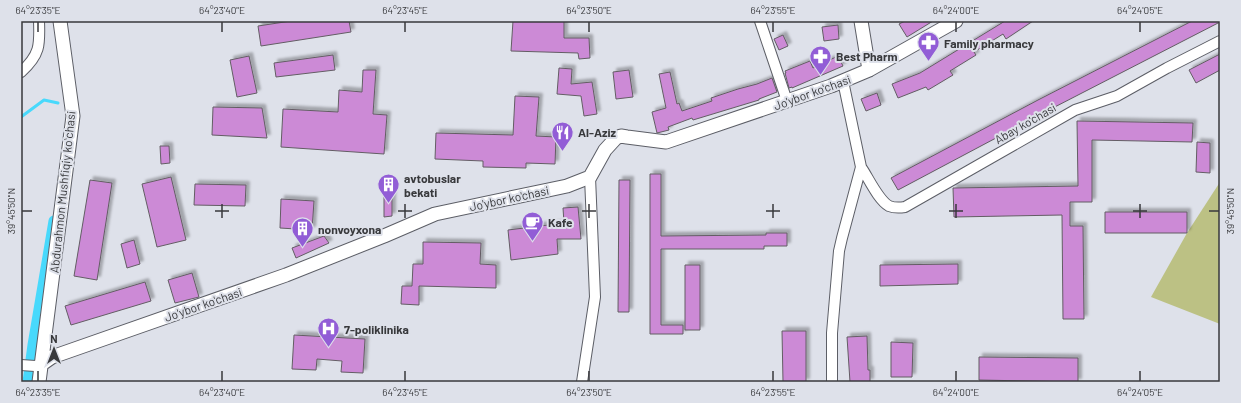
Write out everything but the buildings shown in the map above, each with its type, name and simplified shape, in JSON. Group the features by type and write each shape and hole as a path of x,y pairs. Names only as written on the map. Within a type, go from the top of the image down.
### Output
{"street":[{"path":"23,68 36,55 39,42 40,21"},
{"name":"Abdurahmon Mushfiqiy koʻchasi","path":"39,382 39,365 73,116 60,21"},
{"path":"760,21 787,101"},
{"path":"861,21 869,70"},
{"name":"Jo'ybor ko'chasi","path":"39,365 52,357 293,272 435,214 567,186 590,176 606,150 616,138 621,136 666,142 831,86 869,70 956,21"},
{"name":"Abay ko'chasi","path":"861,167 881,200 888,206 896,208 904,207 1075,110 1117,96 1220,41"},
{"path":"832,382 832,333 839,251 861,167 843,81"},
{"path":"582,382 595,297 590,176"},
{"path":"21,365 39,365"}],"green space":[{"path":"1220,182 1220,324 1151,297 1187,233"}],"waterway":[{"path":"21,117 44,100 58,103"},
{"path":"28,382 54,221"}],"place":[{"name":"Family pharmacy","path":"928,62"},
{"name":"Best Pharm","path":"820,76"},
{"name":"Al-Aziz","path":"562,152"},
{"name":"avtobuslar bekati","path":"388,204"},
{"name":"Kafe","path":"533,242"},
{"name":"nonvoyxona","path":"303,248"},
{"name":"7-poliklinika","path":"329,348"}]}
